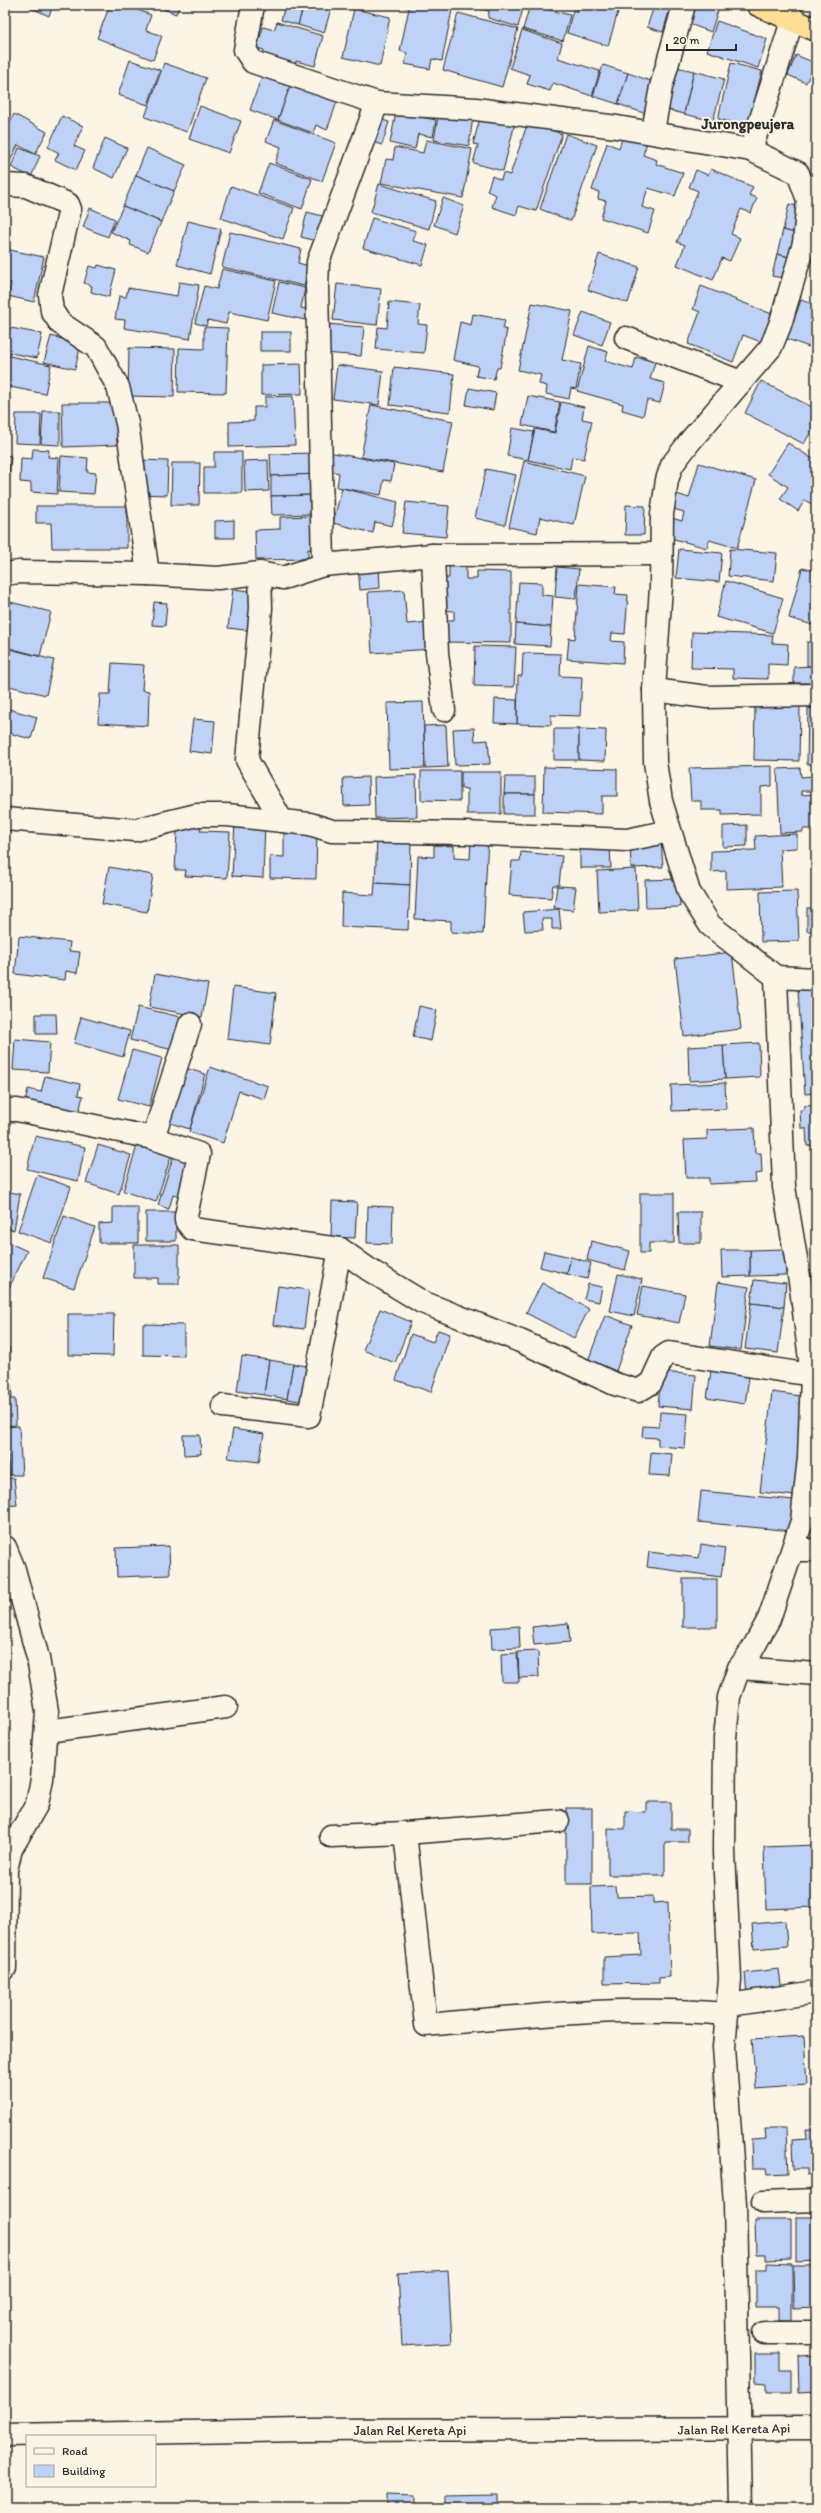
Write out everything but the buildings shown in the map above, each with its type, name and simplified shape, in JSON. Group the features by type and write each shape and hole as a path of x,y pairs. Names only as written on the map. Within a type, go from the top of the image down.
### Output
{"highway":[{"path":"758,5 792,18 816,30"}],"street":[{"path":"253,5 245,50 252,62 377,104 476,109 653,131 751,150 798,173 805,190 808,214 804,243 780,325 771,347 672,466 667,480 662,514 661,587 654,690 655,762 661,801 689,892 699,911 710,925 776,977 816,979"},
{"path":"653,131 662,87 684,5"},
{"path":"751,150 792,18"},
{"path":"322,565 317,287 318,262 377,104"},
{"path":"5,185 26,186 68,204 70,209 52,288 52,311 60,323 96,347 118,387 127,423 148,574"},
{"path":"626,338 741,382"},
{"path":"5,574 19,572 148,574 218,578 260,573 284,578 322,565 433,555 661,554"},
{"path":"433,555 437,653 444,710"},
{"path":"260,573 261,608 247,760 282,821"},
{"path":"654,690 707,698 816,695"},
{"path":"5,819 135,830 197,815 228,815 310,824 332,831 478,833 627,840 670,831"},
{"path":"741,2508 735,2204 724,2047 730,1979 724,1852 725,1738 729,1697 739,1668 752,1650 769,1619 794,1550 803,1513 809,1458 812,1375 802,1288 784,1187 776,977"},
{"path":"153,1138 190,1024"},
{"path":"5,1110 17,1110 153,1138 199,1154 186,1216 186,1221 192,1230 340,1249 368,1270 422,1302 520,1341 615,1384 638,1391 651,1383 663,1357 669,1353 812,1375"},
{"path":"223,1406 309,1416 340,1249"},
{"path":"5,1547 14,1569 38,1658 47,1711 42,1779 37,1804 11,1848 6,1870 5,1968"},
{"path":"794,1550 816,1550"},
{"path":"739,1668 816,1674"},
{"path":"46,1732 226,1707"},
{"path":"331,1836 405,1833 558,1821"},
{"path":"405,1833 426,2025 537,2015 728,2010 816,1992"},
{"path":"763,2202 816,2200"},
{"path":"764,2333 816,2333"},
{"name":"Jalan Rel Kereta Api","path":"5,2435 303,2430 740,2430 816,2428"}],"district":[{"name":"Jurongpeujera","path":"748,124"}]}
